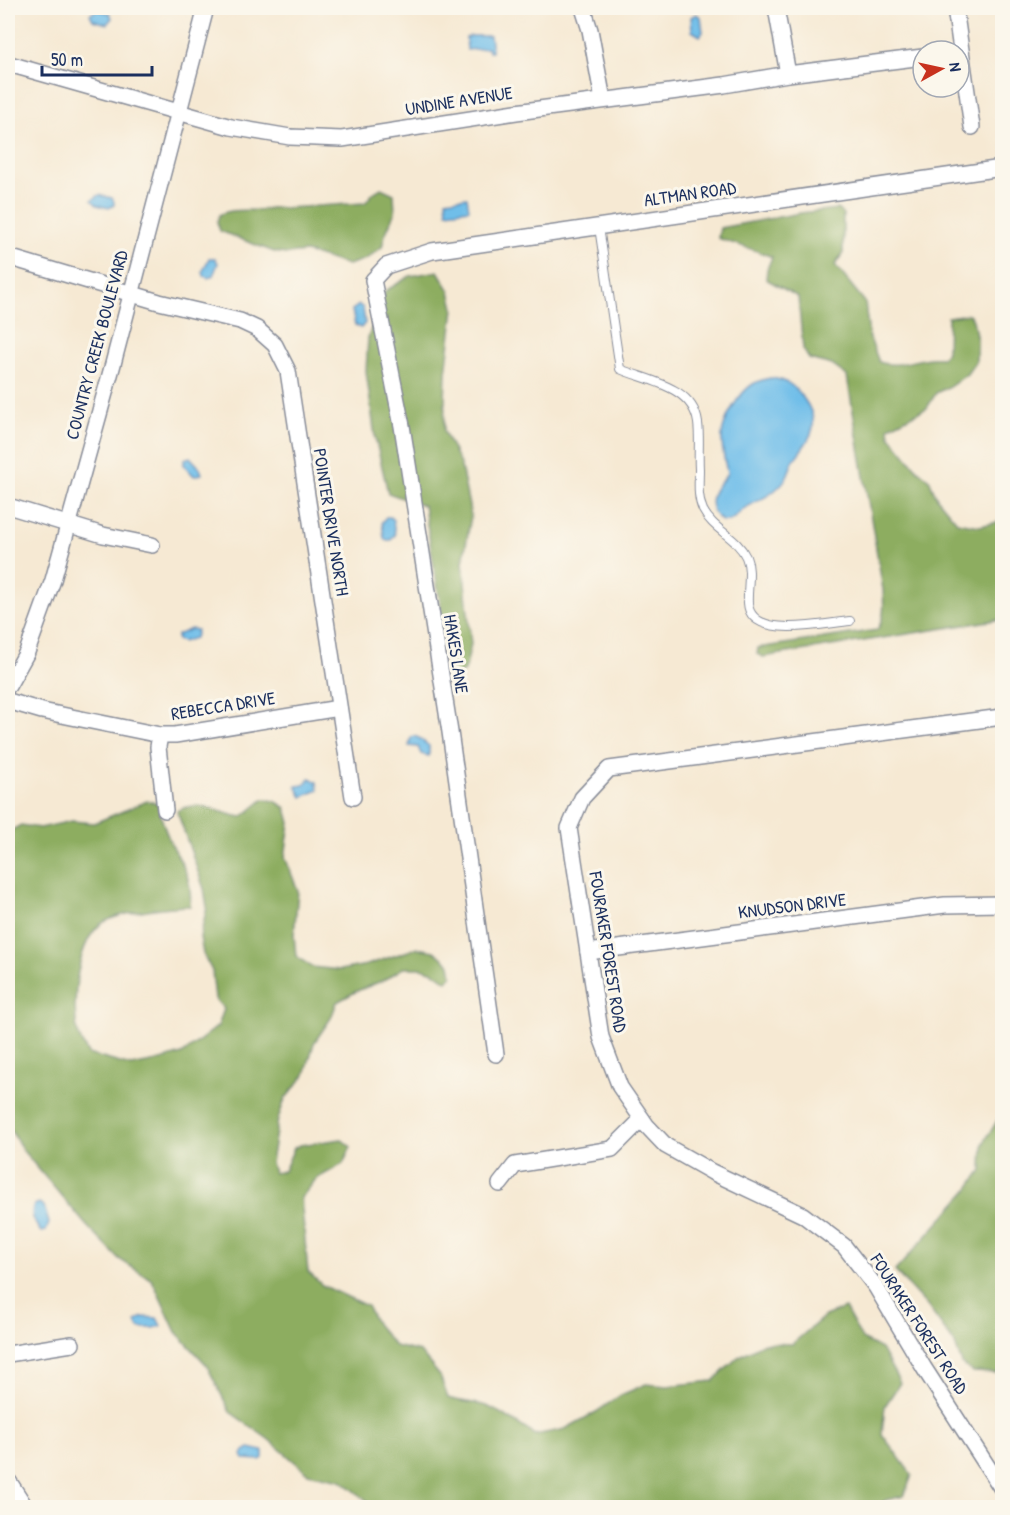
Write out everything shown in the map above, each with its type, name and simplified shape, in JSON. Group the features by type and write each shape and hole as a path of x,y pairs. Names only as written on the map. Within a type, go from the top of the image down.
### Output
{"street":[{"name":"COUNTRY CREEK BOULEVARD","path":"8,686 27,651 53,580 132,293 206,8"},
{"path":"583,8 590,30 603,100"},
{"path":"776,8 788,74"},
{"path":"955,8 959,39"},
{"name":"UNDINE AVENUE","path":"9,64 231,127 290,137 342,139 603,100 911,59"},
{"path":"968,99 972,127"},
{"name":"ALTMAN ROAD","path":"386,266 432,251 1002,168"},
{"path":"8,257 132,293"},
{"name":"HAKES LANE","path":"386,266 373,280 402,426 450,732 496,1054"},
{"name":"POINTER DRIVE NORTH","path":"132,293 159,302 240,321 257,329 275,345 288,371 353,797"},
{"path":"8,506 68,526 152,545"},
{"name":"REBECCA DRIVE","path":"8,701 42,711 160,735 175,735 339,708"},
{"name":"FOURAKER FOREST ROAD","path":"1002,717 609,769 582,798 569,828 600,1037 620,1087 642,1119 666,1146 711,1172 803,1215 844,1246 876,1287 924,1368 1002,1486"},
{"path":"160,735 158,747 165,810"},
{"name":"KNUDSON DRIVE","path":"588,952 945,905 1002,904"},
{"path":"500,1184 515,1165 612,1149 642,1119"},
{"path":"8,1354 72,1344"},
{"path":"8,1480 26,1508"}],"lane":[{"path":"599,226 620,369 675,389 689,402 698,422 699,494 703,510 713,524 741,548 747,560 748,605 751,614 763,624 781,628 850,621"}],"green space":[{"path":"381,188 394,194 395,212 382,247 366,259 348,265 306,252 285,254 274,252 220,231 217,222 219,215 233,211 365,203 373,193"},
{"path":"837,209 843,214 843,253 835,265 865,302 869,336 879,362 895,364 925,358 942,358 947,351 948,317 969,314 973,320 977,340 976,361 967,374 936,393 927,408 889,427 890,436 917,469 929,479 937,498 957,522 980,526 1002,521 1002,619 763,657 757,654 758,648 877,630 883,616 883,590 847,376 832,365 809,359 803,349 798,297 766,279 772,257 718,238 720,228 800,213"},
{"path":"438,271 450,291 454,308 446,373 444,431 461,466 471,516 463,562 471,644 465,671 452,676 424,506 388,493 375,437 366,371 368,338 385,291 410,276"},
{"path":"264,799 275,801 286,808 290,823 285,857 298,891 294,935 296,956 312,967 340,970 367,965 417,948 434,951 450,964 452,975 447,981 434,972 421,968 403,968 384,980 337,1002 331,1018 314,1043 305,1075 285,1099 278,1119 271,1163 274,1173 284,1171 294,1148 300,1145 341,1139 351,1147 343,1164 316,1179 301,1198 308,1272 322,1285 367,1306 377,1325 395,1346 420,1352 440,1376 448,1398 486,1406 535,1435 565,1429 621,1395 646,1384 667,1386 713,1381 738,1357 764,1343 792,1344 825,1316 845,1308 862,1339 881,1349 900,1383 885,1406 882,1434 912,1475 904,1496 886,1500 875,1508 375,1507 341,1480 308,1473 268,1439 230,1412 206,1364 176,1332 152,1280 119,1259 86,1225 24,1152 8,1126 8,832 21,825 40,828 72,821 94,823 147,801 157,803 167,834 188,880 190,906 134,912 104,922 87,942 78,973 76,990 78,1033 88,1054 131,1066 182,1054 218,1026 224,1009 215,999 212,971 203,954 200,937 207,907 204,889 177,811 185,807 202,806 242,817"},
{"path":"1002,1113 1002,1369 997,1373 973,1372 962,1364 955,1344 928,1307 895,1271 967,1191 982,1170 983,1144"}],"water":[{"path":"97,10 110,13 112,18 107,24 93,20 90,14"},
{"path":"696,14 701,17 703,32 700,36 692,31 691,17"},
{"path":"490,36 492,52 489,52 488,48 467,50 466,38"},
{"path":"99,195 112,198 114,205 109,208 97,205 92,200"},
{"path":"467,197 469,209 447,212 446,200"},
{"path":"209,258 215,258 218,263 213,276 208,278 204,276 203,271"},
{"path":"359,305 363,308 365,323 361,328 355,325 352,310"},
{"path":"771,378 786,382 800,394 812,416 810,436 778,488 745,508 732,519 722,521 714,514 711,500 727,473 722,440 723,428 729,414 748,388 757,382"},
{"path":"190,457 200,468 202,474 194,476 184,465 184,459"},
{"path":"386,517 393,520 395,535 391,540 384,538 382,522"},
{"path":"191,629 197,630 195,638 182,642 177,640 177,635"},
{"path":"414,736 429,746 429,756 421,754 418,747 409,746"},
{"path":"310,778 317,782 318,790 302,797 296,786 304,785"},
{"path":"39,1203 44,1206 49,1223 46,1231 41,1232 32,1212 34,1205"},
{"path":"142,1317 157,1318 161,1326 139,1328 136,1322"},
{"path":"249,1448 263,1451 263,1458 260,1460 244,1459 242,1455"}]}
